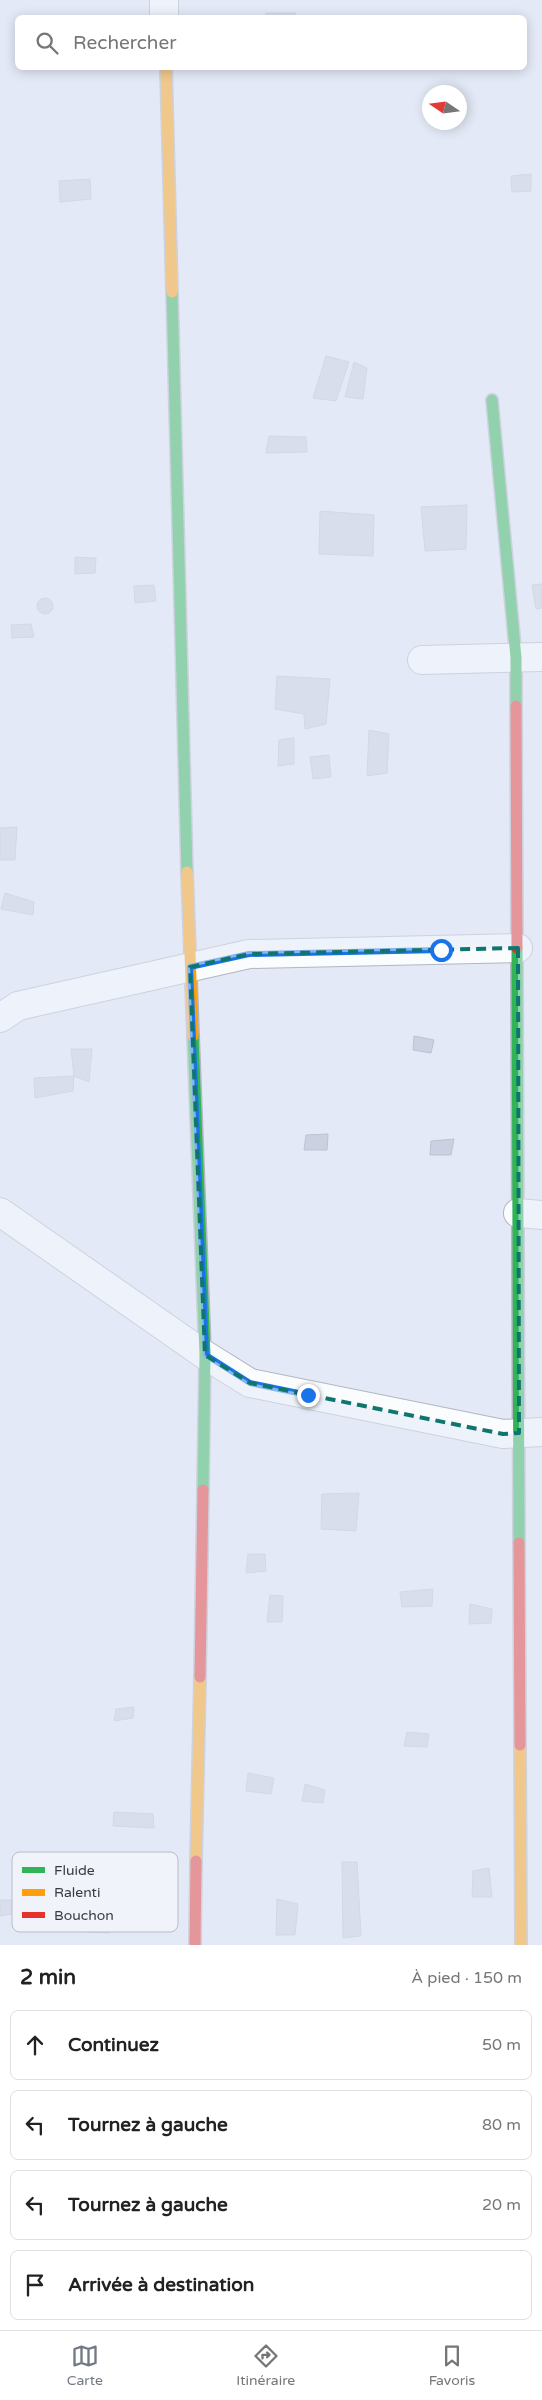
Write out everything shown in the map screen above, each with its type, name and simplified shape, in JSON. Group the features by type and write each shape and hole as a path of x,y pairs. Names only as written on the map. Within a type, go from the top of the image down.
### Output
{"street":[{"path":"164,0 164,15"},
{"path":"166,70 190,967 206,1355 194,1945"},
{"path":"492,400 529,657 518,948 530,1214 531,1433 521,1945"},
{"path":"422,660 529,657"},
{"path":"0,1018 18,1006 249,954 518,948"},
{"path":"0,1212 206,1355 250,1383 502,1434 531,1433"}],"highlighted area":[{"path":"518,948 519,1433 503,1434 250,1383 205,1355 190,967 249,954"}],"building":[{"path":"266,13 295,13 295,15 266,15"},
{"path":"531,174 531,191 512,192 511,176"},
{"path":"90,179 91,199 60,202 59,181"},
{"path":"326,356 349,362 336,401 313,398"},
{"path":"354,362 367,368 363,399 345,397"},
{"path":"269,436 306,437 307,452 266,453"},
{"path":"467,505 466,549 425,551 421,507"},
{"path":"320,511 374,515 373,556 319,554"},
{"path":"75,557 96,558 95,573 75,574"},
{"path":"542,584 542,608 536,609 532,585"},
{"path":"154,585 156,601 135,603 134,586"},
{"path":"42,598 48,598 53,603 51,612 42,614 37,609 37,603"},
{"path":"31,624 34,637 12,638 11,625"},
{"path":"277,676 330,679 326,724 305,729 304,714 275,709"},
{"path":"369,730 389,734 387,773 367,776"},
{"path":"294,738 294,764 278,766 279,740"},
{"path":"329,755 331,777 313,779 310,757"},
{"path":"17,827 15,860 0,860 0,828"},
{"path":"5,893 34,902 33,915 1,909"},
{"path":"414,1036 434,1040 431,1053 413,1050"},
{"path":"71,1049 92,1049 89,1082 74,1076"},
{"path":"74,1076 73,1091 35,1098 34,1078"},
{"path":"328,1134 327,1150 304,1150 306,1135"},
{"path":"454,1139 451,1155 430,1155 431,1141"},
{"path":"359,1493 356,1531 321,1529 322,1494"},
{"path":"248,1554 265,1554 266,1571 246,1573"},
{"path":"433,1589 432,1606 402,1607 400,1592"},
{"path":"270,1595 283,1596 282,1622 267,1622"},
{"path":"470,1604 492,1609 491,1623 469,1624"},
{"path":"134,1707 133,1718 114,1721 116,1709"},
{"path":"407,1732 429,1734 427,1747 404,1746"},
{"path":"248,1773 274,1778 271,1794 246,1791"},
{"path":"305,1784 325,1790 323,1803 302,1801"},
{"path":"114,1812 153,1814 154,1828 113,1826"},
{"path":"342,1862 357,1862 361,1936 343,1938"},
{"path":"489,1868 492,1897 472,1897 473,1871"},
{"path":"277,1899 298,1904 295,1935 276,1935"},
{"path":"0,1900 12,1900 12,1914 0,1916"}],"traffic: fast":[{"path":"172,292 187,872"},
{"path":"492,400 516,658 516,706"},
{"path":"517,948 519,1543"},
{"path":"193,1036 205,1355 203,1490"}],"traffic: slow":[{"path":"166,70 172,292"},
{"path":"187,872 193,1036"},
{"path":"196,1861 200,1677"},
{"path":"520,1745 521,1945"}],"traffic: jam":[{"path":"516,706 517,948"},
{"path":"200,1677 203,1490"},
{"path":"519,1543 520,1745"},
{"path":"195,1945 196,1861"}],"route":[{"path":"308,1395 250,1383 206,1355 190,967 249,954 441,950"}]}
